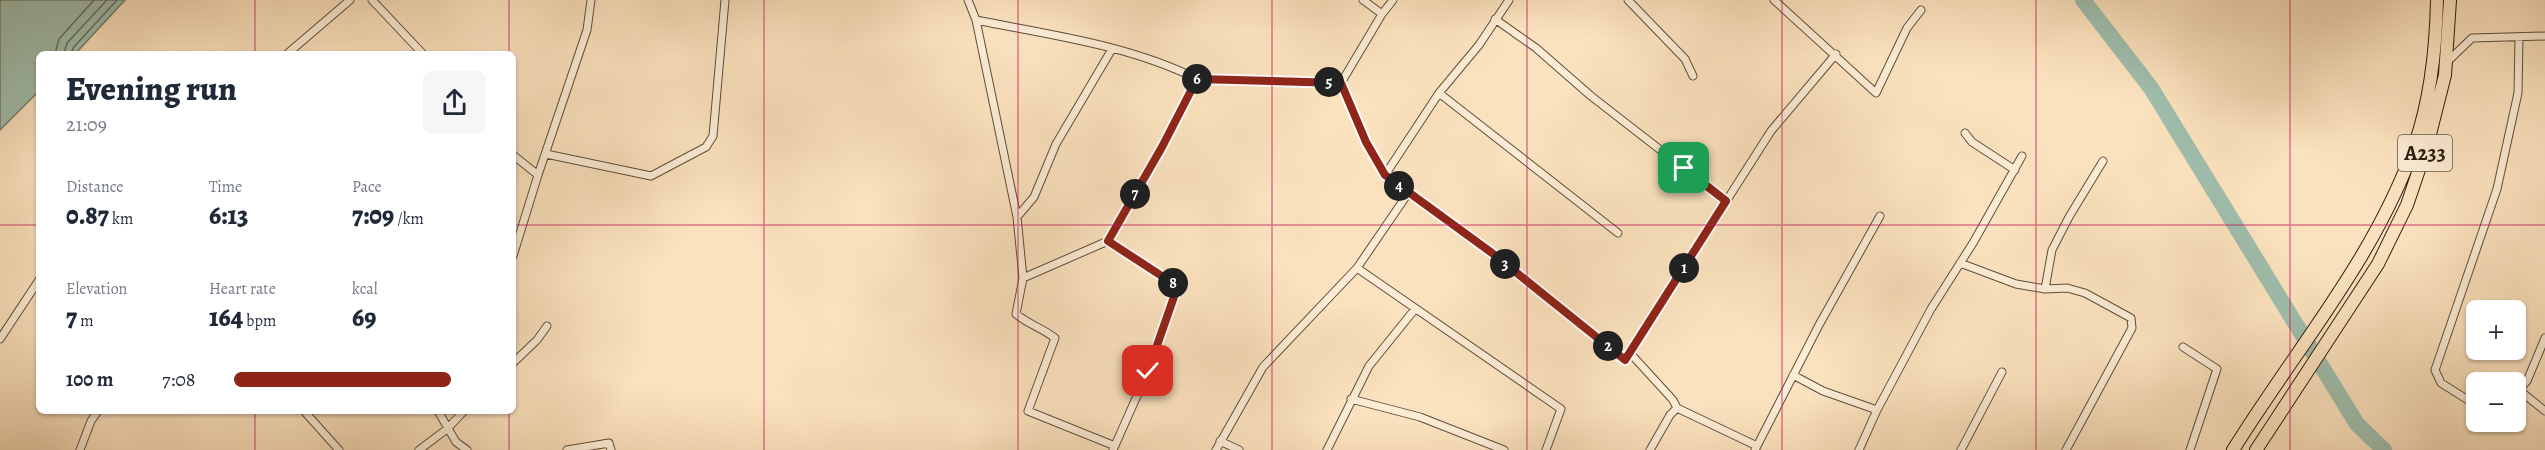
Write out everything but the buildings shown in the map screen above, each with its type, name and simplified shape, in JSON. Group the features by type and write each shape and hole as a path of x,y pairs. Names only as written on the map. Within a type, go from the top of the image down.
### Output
{"highway":[{"name":"A233","path":"2233,450 2343,285 2378,226 2415,143 2431,78 2436,39 2437,0"},
{"name":"A233","path":"2256,450 2378,264 2407,205 2427,146 2446,63 2450,0"}],"street":[{"path":"290,51 350,0"},
{"path":"372,0 420,51"},
{"path":"516,246 587,30 591,0"},
{"path":"546,154 651,176 706,147 713,136 725,0"},
{"path":"968,0 976,20 1017,217 1023,278 1016,314 1055,338 1028,411 1114,448 1148,371 1175,294 1174,284 1108,241"},
{"path":"1363,0 1382,14"},
{"path":"1341,83 1382,14 1393,0"},
{"path":"1385,175 1439,93 1479,45 1509,0"},
{"path":"1628,0 1685,59 1693,76"},
{"path":"1774,0 1836,54 1876,93 1907,28 1921,10"},
{"path":"1495,19 1536,48 1591,96 1726,201"},
{"path":"976,20 1112,49 1176,68 1197,79 1341,83"},
{"path":"2446,63 2472,38 2545,36"},
{"path":"2466,399 2442,383 2435,370 2497,189 2518,93 2519,38"},
{"path":"1017,217 1034,197 1056,144 1112,49"},
{"path":"1341,83 1366,142 1385,175 1492,253 1625,360 1771,132 1836,54"},
{"path":"1023,278 1108,241 1162,147 1197,79"},
{"path":"1439,93 1618,233"},
{"path":"1965,134 1972,142 2015,170"},
{"path":"1859,450 1877,410 1931,309 2022,156"},
{"path":"516,157 538,175"},
{"path":"2045,289 2052,250 2103,161"},
{"path":"1216,450 1263,367 1357,268 1409,192"},
{"path":"1630,353 1673,400 1677,408 1756,448 1880,216"},
{"path":"1960,263 2006,281 2045,289 2067,288 2085,293 2131,318 2132,328 2066,450"},
{"path":"1357,268 1561,410 1546,450"},
{"path":"0,339 36,285"},
{"path":"1327,450 1369,366 1415,309"},
{"path":"516,360 537,340 547,326"},
{"path":"2526,383 2545,338"},
{"path":"2183,347 2217,369 2190,450"},
{"path":"1961,450 2002,372"},
{"path":"1793,375 1823,391 1877,410"},
{"path":"2526,397 2545,411"},
{"path":"1351,399 1420,417 1504,450"},
{"path":"1650,450 1670,415 1677,408"},
{"path":"80,450 96,414"},
{"path":"307,414 339,450"},
{"path":"440,414 456,442 467,450"},
{"path":"419,450 447,429 461,414"},
{"path":"1221,441 1239,450"},
{"path":"567,450 609,443 611,450"}],"water":[{"path":"0,0 125,0 78,51 36,51 36,94 0,130"}],"waterway":[{"path":"2083,0 2151,88 2357,424 2384,450"}],"route":[{"path":"1148,371 1175,294 1174,284 1108,241 1162,147 1197,79 1341,83 1366,142 1385,175 1492,253 1625,360 1726,201 1684,168"}]}
